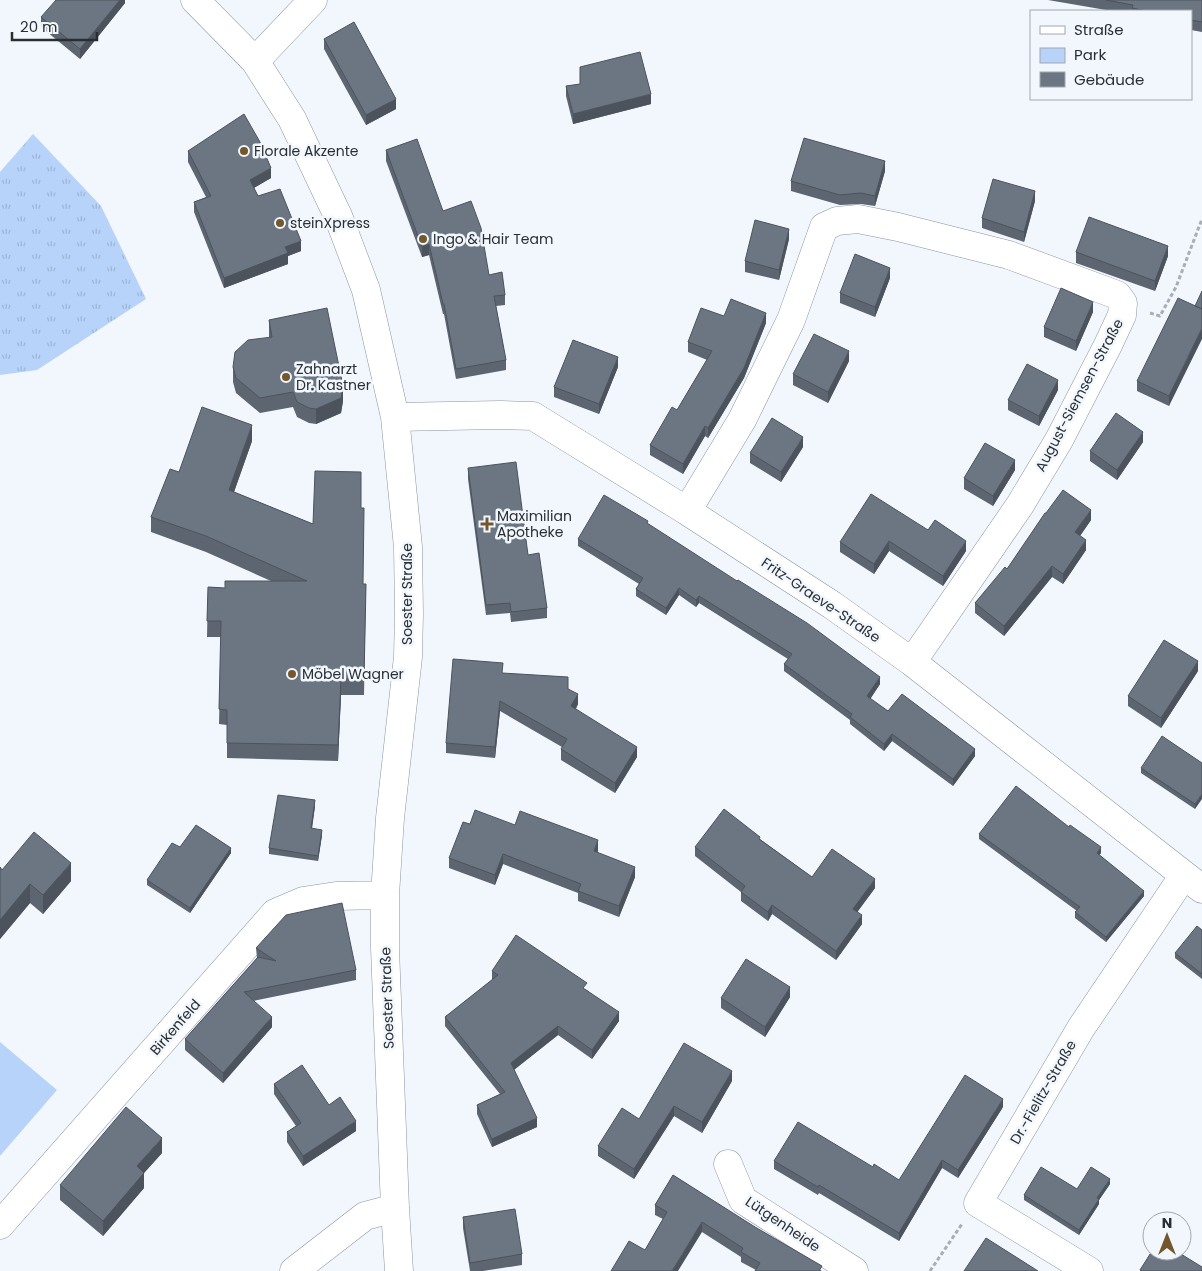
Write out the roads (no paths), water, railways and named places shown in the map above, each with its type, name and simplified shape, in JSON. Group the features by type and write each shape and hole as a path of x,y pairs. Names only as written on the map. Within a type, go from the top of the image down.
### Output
{"street":[{"name":"Soester Straße","path":"195,0 255,61 292,119 338,216 366,290 395,417 408,547 409,614 408,657 390,818 385,895 385,948 399,1271"},
{"path":"255,61 313,0"},
{"name":"August-Siemsen-Straße","path":"687,511 742,420 791,320 824,227 837,221 858,219 1000,253 1117,295 1123,303 1122,315 1108,345 1044,464 1020,505 912,662"},
{"name":"Fritz-Graeve-Straße","path":"395,417 533,416 687,511 832,605 912,662 1193,882"},
{"name":"Dr.-Fielitz-Straße","path":"1089,1271 978,1203 1081,1028 1193,882"},
{"name":"Birkenfeld","path":"0,1225 275,913 303,901 336,896 385,895"},
{"name":"Lütgenheide","path":"728,1164 743,1200 854,1271"},
{"path":"294,1271 365,1216 395,1208"}],"place":[{"name":"Florale Akzente","path":"244,151"},
{"name":"steinXpress","path":"280,223"},
{"name":"Ingo & Hair Team","path":"423,239"},
{"name":"Zahnarzt Dr. Kastner","path":"286,377"},
{"name":"Maximilian Apotheke","path":"487,524"},
{"name":"Möbel Wagner","path":"292,674"}]}
